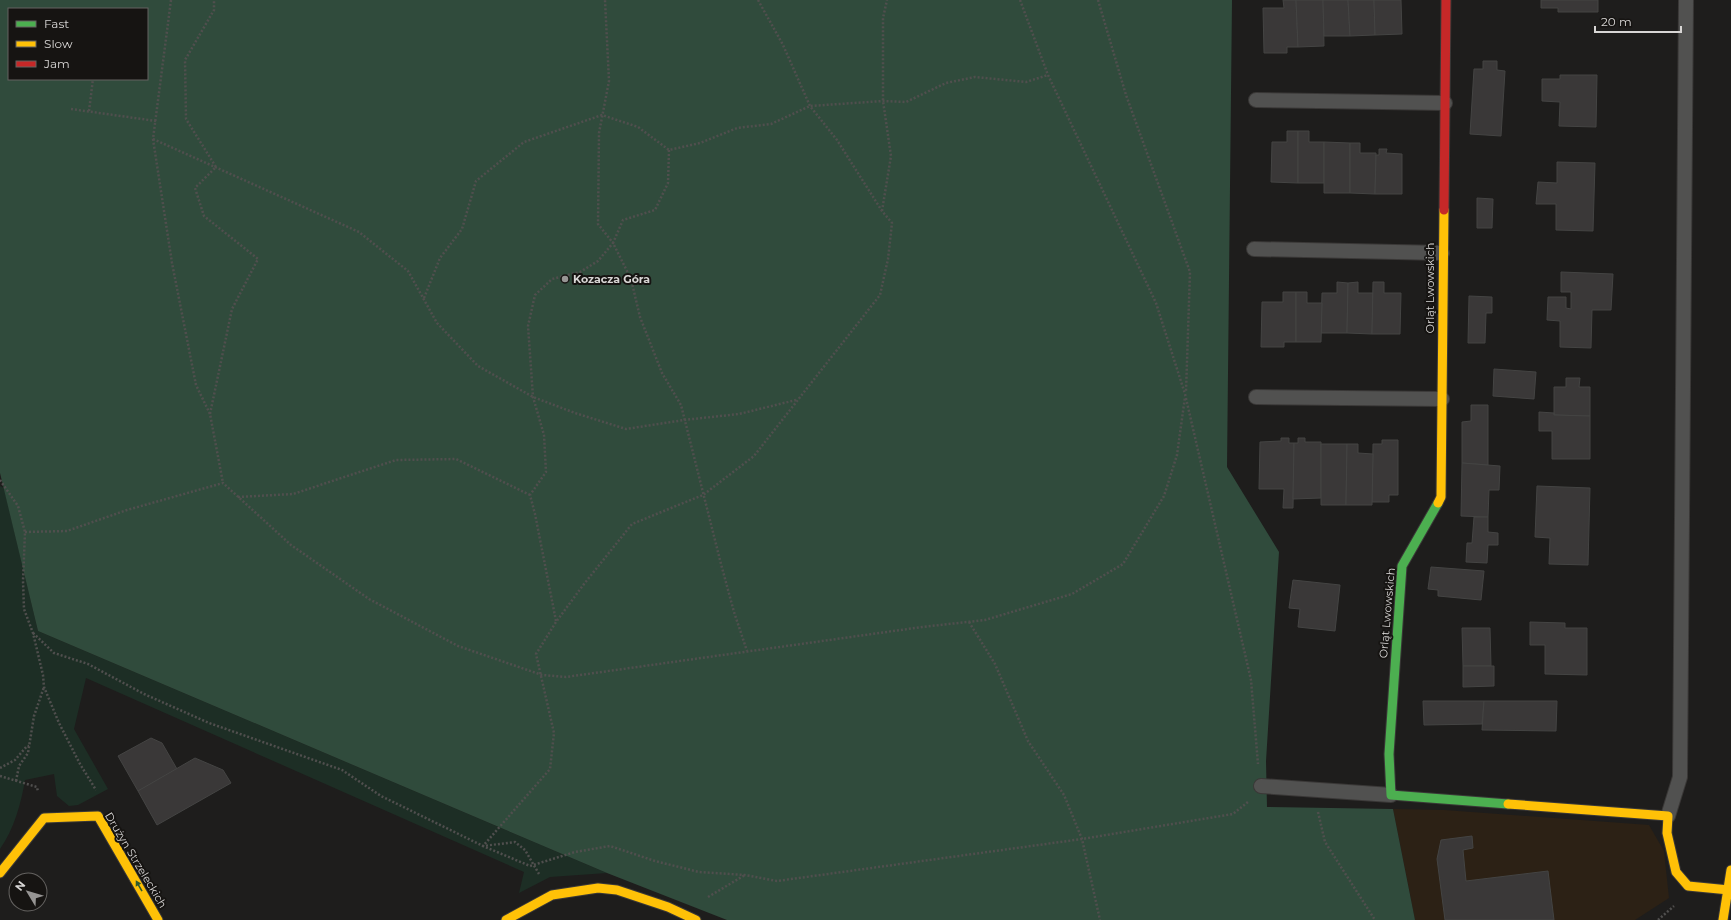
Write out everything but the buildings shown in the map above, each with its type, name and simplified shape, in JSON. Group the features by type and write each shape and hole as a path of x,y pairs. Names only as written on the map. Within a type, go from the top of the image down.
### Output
{"street":[{"name":"Orląt Lwowskich","path":"1391,795 1389,754 1402,566 1441,497 1442,253 1446,0"},
{"path":"1391,795 1668,816 1667,833 1676,872 1688,886 1728,890"},
{"name":"Drużyn Strzeleckich","path":"0,873 44,818 98,816 158,920"},
{"path":"1723,920 1731,870"},
{"path":"506,920 552,895 598,888 617,890 668,907 696,920"}],"lane":[{"path":"1668,816 1680,777 1686,0"},
{"path":"1256,100 1445,103"},
{"path":"1254,249 1442,253"},
{"path":"1256,397 1442,399"},
{"path":"1261,786 1391,795"}],"path":[{"path":"171,0 153,139 172,263 196,385 210,414 223,483 291,545 369,599 458,646 542,675 566,677 747,651 985,620 1072,594 1123,564 1164,496 1177,455 1185,394 1190,272 1126,94 1098,0"},
{"path":"214,0 214,10 185,60 186,119 216,167"},
{"path":"605,0 609,81 599,132 598,224 614,243 630,278 642,324 662,373 681,405 734,612 747,651"},
{"path":"483,846 550,770 554,733 536,654 556,622 632,524 703,495 754,456 880,295 888,259 892,223 882,211 837,140 810,106 783,45 758,0"},
{"path":"882,211 891,156 883,101 884,18 887,0"},
{"path":"33,633 54,653 88,664 144,694 209,723 342,770 381,796 483,846 530,866 575,852 610,846 655,861 699,872 745,875 778,881 1082,839 1234,814 1252,799 1261,786 1251,680 1185,394 1156,303 1048,75 1020,0"},
{"path":"424,298 440,258 462,229 476,181 524,142 602,115 638,127 669,150 700,144 737,128 770,124 810,106 883,101 906,102 946,83 975,77 1026,82 1048,75"},
{"path":"89,111 93,80"},
{"path":"71,109 156,121"},
{"path":"153,139 359,232 408,271 437,323 478,366 533,397 575,413 626,429 684,420 739,414 797,400"},
{"path":"556,622 530,495 546,472 544,435 533,397 528,326 535,295 552,279 580,272 598,261 614,243 623,220 655,210 668,183 669,150"},
{"path":"210,414 232,309 258,259 204,216 194,188 216,167"},
{"path":"238,497 293,494 396,460 456,460 530,495"},
{"path":"0,480 18,506 25,532 23,581 24,609 33,633 43,675 44,687 59,723 80,764 95,787 100,800 98,816"},
{"path":"25,532 67,531 127,510 223,483"},
{"path":"969,622 995,664 1028,741 1064,795 1082,839 1100,920"},
{"path":"0,776 16,781 19,766 28,753 34,716 44,687"},
{"path":"0,768 15,760 27,746 29,746"},
{"path":"1313,790 1325,842 1375,920"},
{"path":"483,846 515,842 525,850 534,864"},
{"path":"703,900 745,875"}],"shaded area":[{"path":"1393,809 1444,810 1649,825 1664,851 1669,898 1635,920 1415,920"}],"green space":[{"path":"0,0 1232,0 1227,467 1279,552 1266,761 1267,807 1393,809 1415,920 727,920 607,873 38,631 0,473"},
{"path":"0,486 4,488 38,631 607,873 550,877 519,893 524,872 86,678 74,729 108,789 78,805 69,806 57,796 54,774 25,780 16,816 0,849"}],"traffic: fast":[{"path":"1438,503 1402,566 1389,754 1391,795 1508,804"}],"traffic: slow":[{"path":"1438,503 1441,497 1444,210"},
{"path":"1508,804 1668,816 1667,833 1676,872 1688,886 1729,890"},
{"path":"0,873 44,818 98,816 158,920"},
{"path":"1723,920 1731,870"},
{"path":"506,920 552,895 598,888 617,890 668,907 696,920"}],"traffic: jam":[{"path":"1444,210 1446,0"}],"place":[{"name":"Kozacza Góra","path":"565,279"}]}
